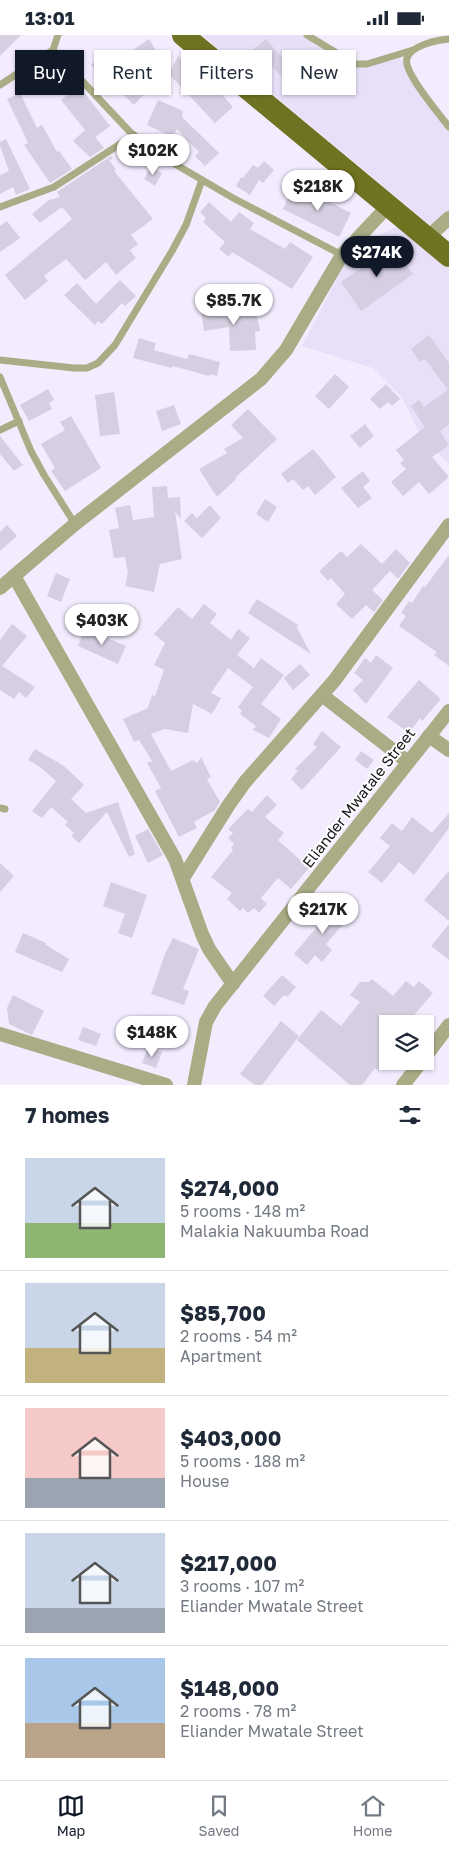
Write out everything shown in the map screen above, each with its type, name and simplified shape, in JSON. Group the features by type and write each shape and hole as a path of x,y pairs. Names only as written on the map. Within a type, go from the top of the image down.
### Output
{"main road":[{"path":"183,35 449,256"}],"street":[{"path":"0,588 75,524 261,379 286,350 342,255 388,205"},
{"path":"427,237 449,218"},
{"path":"183,878 228,806 245,783 322,695 449,525"},
{"path":"14,576 175,859 202,934 209,949 232,983"},
{"path":"322,695 408,762"},
{"name":"Eliander Mwatale Street","path":"194,1085 210,1014 232,983 449,711"},
{"path":"429,736 449,750"},
{"path":"434,1045 449,1025"},
{"path":"0,1034 166,1085"},
{"path":"404,1085 415,1070"}],"lane":[{"path":"53,50 58,35"},
{"path":"307,35 355,64 367,64 413,50 426,44 449,39"},
{"path":"413,50 407,57 407,65 413,79 449,127"},
{"path":"0,85 15,75"},
{"path":"84,83 134,135 163,157 233,198 342,255"},
{"path":"0,207 54,187 134,135"},
{"path":"0,360 74,368 87,368 98,363 115,345 172,251 186,225 202,180"},
{"path":"0,377 31,451 75,524"},
{"path":"0,430 18,421"}],"shaded area":[{"path":"202,35 307,35 332,50 282,50 282,95 356,95 356,64 397,55 407,65 449,127 449,218 436,230 272,93 272,50 220,50"},
{"path":"399,226 449,268 449,464 420,435 402,397 373,368 302,346 346,261 383,233"}],"building":[{"path":"0,35 21,35 0,56"},
{"path":"149,39 156,50 133,50"},
{"path":"266,39 282,58 282,76 272,67 272,50 253,50"},
{"path":"178,56 181,60 181,87 171,76 171,70"},
{"path":"84,92 110,126 95,137 104,148 90,157 73,141 85,130 61,100 67,95 84,95"},
{"path":"21,95 37,128 42,125 57,152 59,151 72,169 50,183 24,145 28,143 7,99"},
{"path":"123,95 143,95 134,105"},
{"path":"189,95 222,95 233,107 215,123"},
{"path":"158,100 183,111 182,117 219,153 205,166 195,156 199,152 177,129 173,137 147,125"},
{"path":"6,139 30,189 16,195 13,187 0,194 0,175 9,171 0,146 0,142"},
{"path":"111,156 113,158 111,160 108,159 116,169 114,171 153,219 131,235 138,244 130,250 136,258 116,275 106,262 85,280 66,259 44,276 48,281 25,300 5,275 72,219 62,207 40,223 32,214 49,200 60,197 57,192"},
{"path":"264,161 274,170 263,183 259,180 250,195 236,186 241,177 243,178 253,165 258,168"},
{"path":"151,166 162,173 155,186 144,179"},
{"path":"292,190 311,200 314,194 351,213 339,237 283,209"},
{"path":"209,202 231,222 239,212 254,223 250,229 285,249 290,242 313,257 292,289 232,252 229,257 219,249 225,242 203,222 206,218 200,212"},
{"path":"7,221 20,238 0,252 0,226"},
{"path":"393,246 413,274 361,311 341,282"},
{"path":"120,280 136,296 125,306 122,303 102,324 98,321 95,325 64,295 77,283 96,304"},
{"path":"213,303 214,313 255,307 260,331 255,332 256,350 230,351 229,327 204,331 200,305"},
{"path":"429,335 449,363 449,425 440,431 449,445 432,457 449,477 429,494 419,482 403,496 391,482 406,469 400,463 404,460 396,450 425,427 411,406 419,400 424,407 448,390 425,359 420,362 411,349"},
{"path":"139,338 156,343 154,350 187,359 189,354 220,362 217,376 210,374 209,376 133,358"},
{"path":"335,374 349,387 329,409 315,396"},
{"path":"386,384 400,399 392,406 388,402 380,409 370,399"},
{"path":"48,389 54,400 49,403 52,409 29,421 20,405"},
{"path":"114,392 120,434 100,436 95,395"},
{"path":"174,405 181,424 162,431 156,411"},
{"path":"248,409 277,439 217,497 199,469 227,453 224,449 243,438 231,425"},
{"path":"71,416 101,468 65,491 51,471 55,468 41,444 65,430 60,422"},
{"path":"365,424 374,436 360,448 350,436"},
{"path":"0,436 23,465 14,471 0,454"},
{"path":"313,449 336,477 315,495 308,486 303,490 293,479 288,483 281,474"},
{"path":"363,471 370,481 363,487 372,498 358,508 341,488"},
{"path":"167,486 168,498 180,497 181,518 175,512 182,559 160,564 154,592 125,586 128,573 125,557 114,558 109,530 119,528 115,508 130,505 133,520 154,517 152,487"},
{"path":"265,499 277,507 268,522 256,514"},
{"path":"210,505 221,518 202,538 184,521 192,513 197,518"},
{"path":"7,525 17,536 0,551 0,532"},
{"path":"361,544 382,564 396,549 410,563 398,579 390,571 372,590 383,600 374,612 366,605 352,619 336,604 345,594 331,578 328,581 319,571 341,551 347,557"},
{"path":"449,555 449,666 434,655 437,652 399,626 406,616 401,613 409,601 412,603 423,586 425,587"},
{"path":"56,573 70,579 61,602 47,596"},
{"path":"257,599 298,625 297,628 311,654 248,613"},
{"path":"204,604 217,614 210,623 231,640 238,629 250,638 237,655 254,668 261,658 284,675 261,704 281,719 269,738 253,730 256,726 240,714 242,711 238,707 253,687 228,668 211,693 221,698 212,714 193,704 188,733 165,729 151,734 171,771 193,760 197,763 201,757 211,777 207,779 220,802 215,810 194,822 197,828 179,837 155,791 161,788 147,763 152,761 139,740 134,742 123,719 148,708 152,695 155,696 164,670 154,665 165,643 154,634 178,607 192,619"},
{"path":"12,624 27,636 2,666 35,687 26,698 19,692 14,699 0,690 0,640"},
{"path":"85,628 126,646 118,664 78,646"},
{"path":"376,655 393,668 366,704 353,690 363,680 354,673 365,658 371,663"},
{"path":"300,664 310,675 293,690 284,678"},
{"path":"419,680 441,699 422,721 420,718 409,733 387,717"},
{"path":"322,731 341,747 302,790 291,779 298,771 295,769 317,747 313,744"},
{"path":"35,749 64,766 84,785 71,799 86,813 118,802 135,854 129,857 107,812 79,843 71,836 74,833 65,825 68,822 51,807 42,818 32,811 56,781 40,767 28,760"},
{"path":"361,751 374,760 367,769 355,760"},
{"path":"267,795 277,805 265,817 284,833 278,840 309,868 291,889 278,878 261,898 267,904 259,913 254,908 248,913 243,908 240,911 227,899 232,893 211,877 233,850 231,848 234,844 228,838 233,833 228,829 248,809 252,812"},
{"path":"449,813 449,828 414,875 399,862 382,883 368,872 390,846 380,838 392,823 402,831 412,817 432,833"},
{"path":"148,829 163,855 148,863 135,836"},
{"path":"0,863 14,876 0,892"},
{"path":"449,871 449,921 424,900"},
{"path":"111,882 147,895 132,938 118,933 125,914 103,906"},
{"path":"338,902 352,914 326,944 332,950 322,962 315,955 307,965 294,954"},
{"path":"449,924 449,960 431,946"},
{"path":"23,933 46,943 46,945 69,959 62,972 15,952"},
{"path":"173,938 199,949 183,989 189,991 184,1005 151,994 165,954"},
{"path":"282,975 296,987 287,997 284,995 274,1006 263,996"},
{"path":"372,979 393,996 406,981 414,987 419,981 433,993 414,1015 379,1015 380,1070 379,1071 375,1068 362,1085 350,1085 297,1040 321,1010 341,1026 360,1002 350,995 360,982 369,982"},
{"path":"13,995 44,1011 32,1035 9,1024 7,1008"},
{"path":"149,1015 167,1022 159,1040 141,1033"},
{"path":"281,1021 299,1036 262,1085 255,1085 240,1074"},
{"path":"83,1027 101,1034 96,1046 78,1040"},
{"path":"148,1047 162,1052 156,1068 142,1063"}]}
